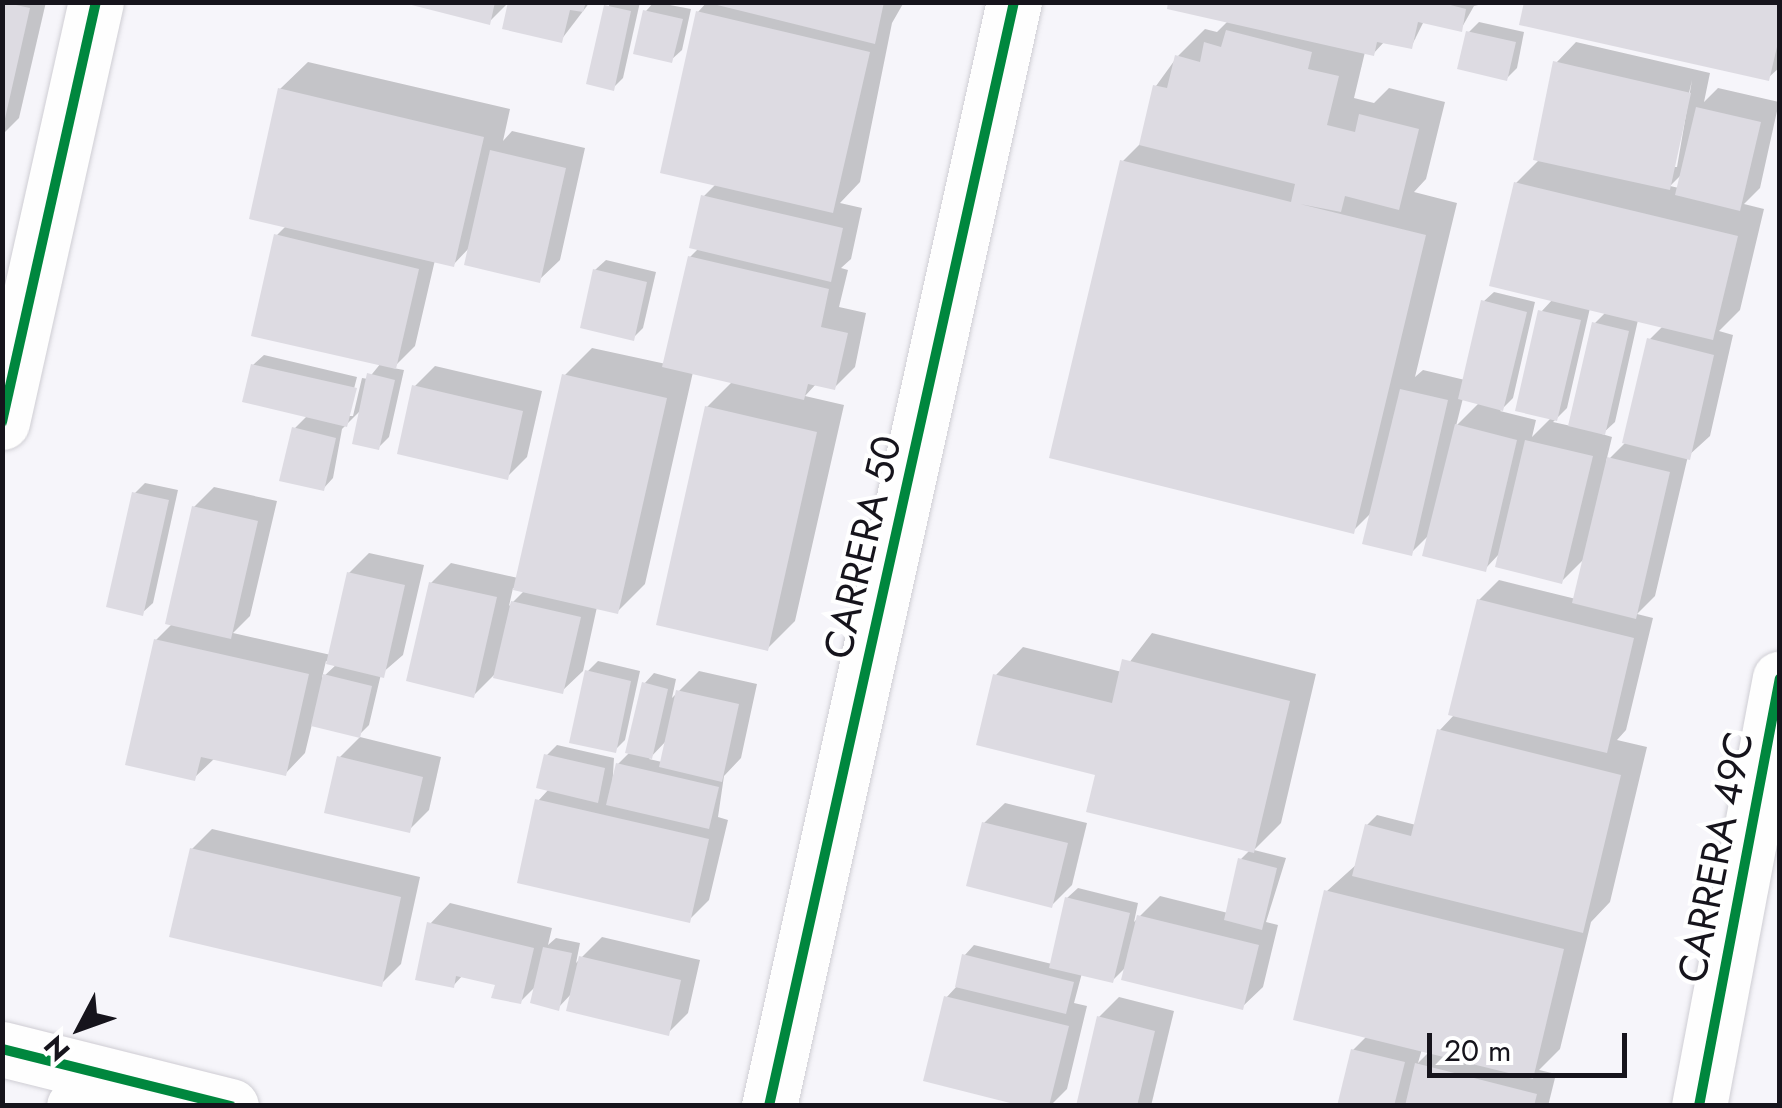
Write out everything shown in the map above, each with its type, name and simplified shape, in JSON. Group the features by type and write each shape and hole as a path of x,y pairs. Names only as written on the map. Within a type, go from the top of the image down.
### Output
{"street":[{"path":"2,422 96,2"},
{"name":"CARRERA 50","path":"769,1106 1014,2"},
{"name":"CARRERA 49C","path":"1699,1106 1780,680"},
{"path":"2,1049 230,1106"},
{"path":"74,1106 97,1093 144,1085"}],"building":[{"path":"2,2 30,8 4,123 2,122"},
{"path":"400,2 495,2 490,25"},
{"path":"508,2 586,2 583,12 570,10 562,43 502,29"},
{"path":"705,2 884,2 875,44"},
{"path":"1168,2 1439,2 1466,9 1462,32 1418,22 1412,49 1377,42 1374,56 1167,9"},
{"path":"1524,2 1780,2 1780,34 1769,81 1519,25"},
{"path":"604,5 631,11 614,91 586,84"},
{"path":"643,10 683,19 672,63 633,54"},
{"path":"696,11 870,52 833,213 660,173"},
{"path":"1226,30 1312,52 1308,69 1339,76 1327,125 1355,132 1359,114 1419,129 1399,210 1345,196 1341,212 1300,204 1426,235 1354,534 1049,458 1120,160 1291,202 1295,184 1139,145 1153,85 1167,88 1175,55 1200,62 1204,42 1221,47"},
{"path":"1466,31 1516,42 1507,81 1457,69"},
{"path":"1553,61 1691,93 1670,190 1533,160"},
{"path":"278,88 484,137 454,267 249,219"},
{"path":"1696,107 1761,122 1740,211 1675,195"},
{"path":"490,150 566,168 540,283 464,265"},
{"path":"1514,182 1738,236 1713,340 1489,286"},
{"path":"701,195 843,228 831,282 689,248"},
{"path":"274,234 419,269 396,369 251,336"},
{"path":"688,256 829,289 821,327 848,333 835,390 808,384 804,400 662,367"},
{"path":"593,269 647,282 634,341 580,328"},
{"path":"1481,300 1527,312 1503,411 1458,399"},
{"path":"1538,310 1581,320 1557,421 1515,411"},
{"path":"1592,322 1629,331 1605,435 1568,426"},
{"path":"1647,338 1714,355 1690,460 1622,443"},
{"path":"251,364 357,388 347,427 242,402"},
{"path":"367,373 395,380 379,450 352,444"},
{"path":"562,374 667,398 618,614 513,590"},
{"path":"412,385 523,411 508,480 397,454"},
{"path":"1400,389 1448,400 1412,556 1362,544"},
{"path":"705,406 817,432 768,651 656,625"},
{"path":"1455,424 1517,440 1486,572 1422,556"},
{"path":"292,427 336,438 324,491 279,481"},
{"path":"1525,440 1593,456 1562,584 1495,567"},
{"path":"1607,457 1670,472 1636,619 1572,603"},
{"path":"132,492 169,500 143,616 106,607"},
{"path":"192,506 258,521 231,639 165,624"},
{"path":"347,572 405,585 384,678 326,664"},
{"path":"429,582 497,597 474,698 406,681"},
{"path":"1477,599 1634,638 1607,753 1448,715"},
{"path":"511,601 581,617 563,694 493,678"},
{"path":"154,639 309,674 286,776 201,757 195,781 125,765"},
{"path":"1122,659 1290,701 1254,853 1086,812 1095,775 976,745 993,674 1112,703"},
{"path":"585,670 631,681 616,753 569,743"},
{"path":"323,674 372,686 360,738 311,726"},
{"path":"642,682 668,689 652,759 625,753"},
{"path":"676,690 739,704 722,782 659,767"},
{"path":"1437,729 1621,775 1583,933 1352,876 1365,824 1411,836"},
{"path":"544,754 605,768 598,803 536,788"},
{"path":"337,756 423,777 410,833 324,813"},
{"path":"616,763 719,787 709,829 606,805"},
{"path":"535,799 709,839 690,923 517,883"},
{"path":"982,822 1068,843 1052,908 966,886"},
{"path":"190,848 401,897 382,987 169,937"},
{"path":"1238,858 1277,868 1262,930 1224,920"},
{"path":"1324,890 1564,949 1533,1079 1293,1020"},
{"path":"1065,897 1130,913 1113,983 1049,968"},
{"path":"1137,915 1259,945 1243,1010 1121,980"},
{"path":"427,922 534,948 521,1004 491,998 495,985 456,976 454,988 415,980"},
{"path":"543,947 572,953 559,1011 530,1003"},
{"path":"962,954 1074,982 1066,1014 955,987"},
{"path":"579,956 681,980 669,1036 566,1011"},
{"path":"944,996 1069,1026 1049,1106 1022,1106 923,1081"},
{"path":"1097,1016 1155,1031 1137,1106 1076,1106"},
{"path":"1351,1049 1405,1062 1394,1106 1337,1106"},
{"path":"1415,1063 1537,1094 1534,1106 1405,1106"}],"cycle path":[{"path":"2,422 96,2"},
{"path":"769,1106 1014,2"},
{"path":"1699,1106 1780,679"},
{"path":"2,1049 231,1106"}]}
